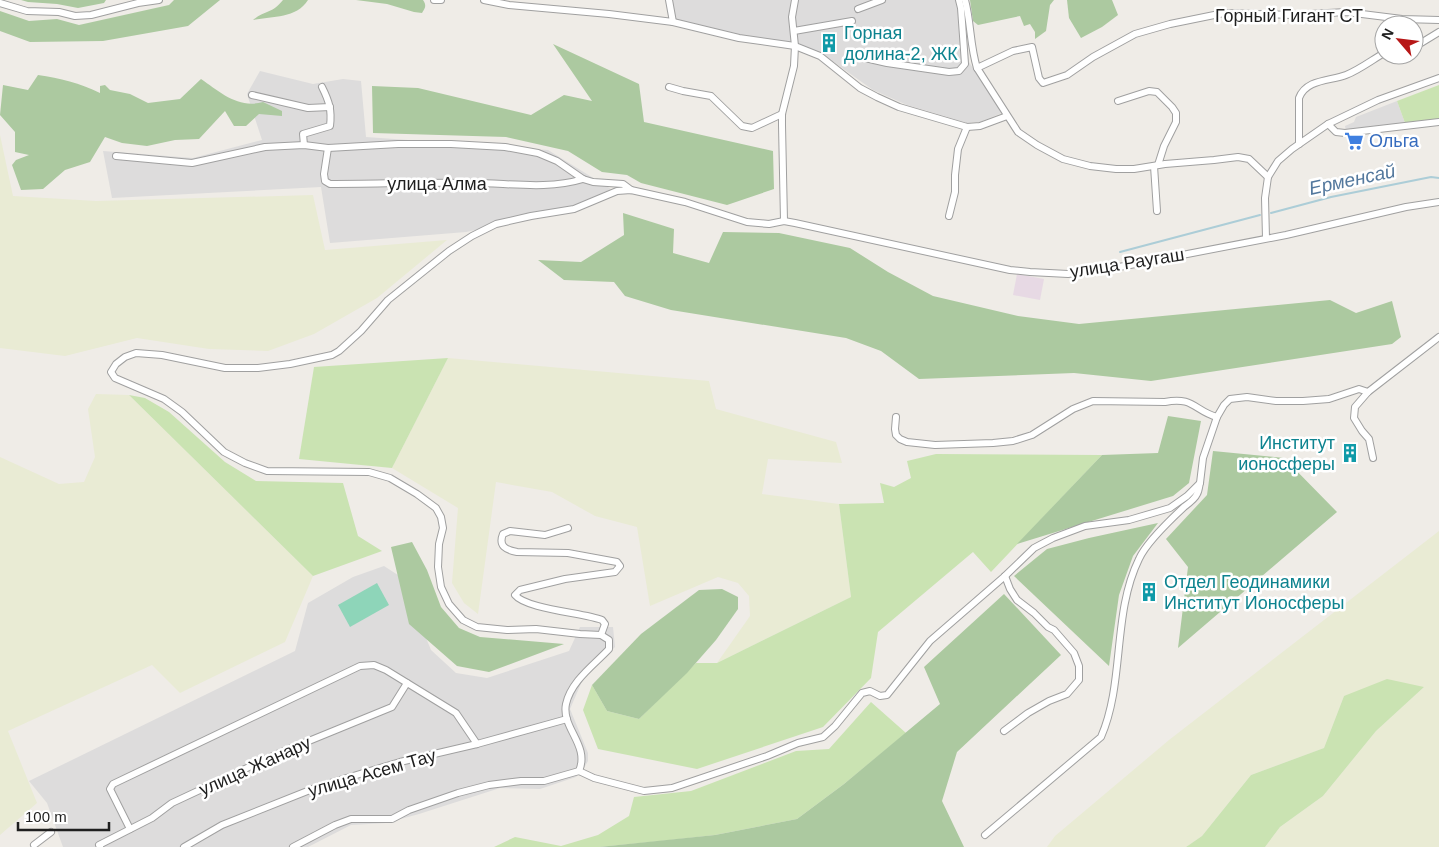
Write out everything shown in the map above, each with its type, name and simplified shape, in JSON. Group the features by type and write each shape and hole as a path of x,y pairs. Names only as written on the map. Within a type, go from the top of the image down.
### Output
{"street":[{"path":"0,3 27,11 60,12 75,16 91,15 138,3 159,0"},
{"path":"434,0 441,0"},
{"path":"484,0 509,5 673,22 683,26 740,38 795,46 820,56 860,88 877,98 899,107 967,127 980,126 1007,116"},
{"path":"669,0 673,22"},
{"path":"784,221 782,114 794,66 795,46 792,16 795,0"},
{"path":"858,9 882,0"},
{"path":"865,58 949,72 959,71 965,64 959,0"},
{"path":"966,0 976,68 1018,132 1037,145 1063,159 1090,166 1116,169 1134,170 1156,165 1238,157 1249,159 1268,176"},
{"name":"Горный Гигант СТ","path":"976,68 1013,50 1032,47 1039,78 1043,83 1067,75 1093,57 1135,34 1224,12 1292,15 1346,12 1402,19 1439,20"},
{"path":"794,32 852,21"},
{"path":"1424,41 1439,32"},
{"path":"1299,144 1299,98 1302,92 1312,84 1347,75 1374,59"},
{"path":"1266,238 1265,198 1268,176 1278,161 1328,124 1378,100 1439,78"},
{"path":"304,145 302,134 330,126 332,115 330,102 322,87"},
{"path":"669,87 711,96 742,126 752,128 782,114"},
{"path":"1118,101 1149,91 1157,92 1176,113 1176,122 1156,165 1157,211"},
{"path":"252,95 308,108 330,107"},
{"path":"1328,124 1336,132 1345,133 1439,122"},
{"path":"949,216 955,192 958,149 967,127"},
{"path":"116,156 192,163 251,148 304,145 328,148 398,144 451,144 505,147 538,152 557,161 583,179"},
{"name":"улица Алма","path":"328,148 324,174 325,181 330,184 474,183 549,185 583,179"},
{"name":"улица Раугаш","path":"583,179 593,182 623,184 631,190 685,202 747,222 769,224 784,221 1010,270 1050,274 1068,274 1118,267 1334,224 1406,207 1439,202"},
{"path":"579,771 582,763 582,754 567,719 565,711 566,702 578,680 609,649 609,640 601,635 536,629 507,630 477,627 463,620 449,604 440,588 438,567 439,544 443,528 441,517 436,508 417,494 390,478 369,472 267,471 245,463 224,452 182,412 164,399 115,378 111,372 116,364 125,357 136,354 162,355 225,368 258,368 332,355 361,331 388,300 449,251 481,231 496,224 531,216 574,210 617,191 631,190"},
{"path":"1373,458 1369,439 1354,418 1355,407 1368,392 1439,337"},
{"path":"985,835 1101,737 1105,728 1116,679 1121,619 1139,558 1148,545 1197,495 1203,458 1217,417 1224,405 1230,399 1246,397 1276,401 1303,401 1329,399 1359,389 1368,392"},
{"path":"896,417 896,435 900,440 953,445 1013,441 1032,435 1073,409 1092,401 1165,402 1176,400 1189,402 1198,406 1209,415 1217,417"},
{"path":"293,847 335,825 351,819 392,819 418,807 489,785 521,781 544,781 579,771 594,778 644,791 672,788 798,743 823,738 862,693 870,691 880,696 887,695 930,641 1005,576 1034,548 1052,538 1085,526 1129,520 1170,508 1187,496 1200,483"},
{"path":"568,528 545,535 510,531 503,534 502,546 517,552 568,553 617,562 620,566 618,569 615,572 565,578 520,590 515,595 525,602 552,610 602,620 605,624 601,635"},
{"path":"1004,730 1028,713 1067,694 1079,680 1079,666 1074,652 1054,630 1017,600 1005,576"},
{"path":"130,829 110,789 113,784 360,666 374,665 456,713 477,744"},
{"name":"улица Жанару","path":"100,847 99,845 152,818 172,804 277,754 392,707 407,683"},
{"name":"улица Асем Тау","path":"184,847 222,825 320,786 400,762 477,744 567,719"},
{"path":"33,846 51,832"}],"shaded area":[{"path":"673,0 963,0 969,62 1002,113 980,122 967,123 907,105 873,90 821,53 673,22"},
{"path":"260,71 313,84 343,79 361,81 366,137 548,150 611,189 565,211 466,232 330,243 321,187 112,198 103,151 193,158 262,140 247,94"},
{"path":"1397,101 1405,123 1346,131 1345,126 1354,122 1356,117"},
{"path":"1017,274 1044,279 1040,300 1013,295"},
{"path":"384,566 401,577 431,650 456,673 487,678 569,651 580,627 613,627 615,647 583,679 570,709 588,753 588,761 576,777 540,789 500,788 386,823 351,825 308,847 63,847 47,803 29,781 295,651 308,603 353,577"}],"green space":[{"path":"21,0 106,0 104,3 78,8"},
{"path":"174,0 220,0 188,26 103,41 30,42 0,31 0,11 29,21 57,19 79,25 169,5"},
{"path":"283,0 308,0 297,11 290,14 253,20 275,8"},
{"path":"356,0 423,0 425,7 422,13 387,4"},
{"path":"970,0 1054,0 1050,5 1046,31 1035,39 1035,32 1030,24 1024,26 1020,16 978,25 973,21"},
{"path":"1067,0 1112,0 1118,15 1102,27 1081,38 1069,18"},
{"path":"553,44 639,84 644,122 773,151 774,189 727,205 641,183 627,175 602,172 568,151 506,137 373,133 372,86 418,88 531,115 564,95 592,101"},
{"path":"38,75 70,81 100,93 100,86 105,85 110,90 130,94 148,103 180,99 201,79 230,98 245,103 263,102 282,111 282,116 259,114 246,126 234,126 225,111 199,139 175,140 147,146 122,143 105,137 90,162 65,170 43,189 21,190 12,165 16,160 29,155 15,152 15,132 0,115 3,85 28,90"},
{"path":"1439,85 1439,119 1405,123 1397,101"},
{"path":"0,135 13,196 96,201 313,195 325,250 447,240 377,298 314,334 268,351 209,349 137,338 65,356 0,348"},
{"path":"623,213 674,229 673,253 709,263 723,232 779,233 850,248 888,272 933,296 1018,316 1079,324 1330,300 1356,313 1392,301 1401,337 1392,344 1151,381 1074,373 919,379 881,351 846,338 671,310 625,296 614,282 564,280 538,260 581,262 624,235"},
{"path":"448,358 709,381 716,409 836,442 842,463 768,459 762,494 839,504 851,597 717,663 750,616 749,596 738,583 718,577 650,606 637,527 595,516 552,492 496,482 478,614 464,603 452,583 458,508 392,468"},
{"path":"448,358 392,468 299,459 314,367"},
{"path":"96,394 129,395 313,576 285,642 180,693 152,665 8,731 37,803 0,835 0,457 59,484 84,482 95,457 88,409"},
{"path":"129,395 145,398 169,412 225,462 256,481 343,483 358,536 382,551 313,576"},
{"path":"1168,416 1201,421 1189,483 1173,496 1017,544 1102,455 1158,453"},
{"path":"1213,451 1284,458 1337,512 1178,648 1188,567 1166,539 1207,495"},
{"path":"936,454 1102,455 991,572 973,552 878,632 871,678 823,727 697,769 598,749 583,710 592,685 607,711 639,719 696,663 717,663 851,597 839,504 884,503 880,483 894,487 911,478 907,461"},
{"path":"1158,523 1133,556 1119,595 1109,666 1014,576 1047,549"},
{"path":"1439,531 1439,847 1265,847 1280,827 1323,796 1376,731 1424,687 1344,696 1324,748 1251,775 1202,836 1186,847 1047,847 1055,836 1169,740"},
{"path":"412,542 427,570 441,607 459,628 480,637 564,644 489,672 457,666 409,624 391,547"},
{"path":"377,583 389,605 350,627 338,605"},
{"path":"722,589 738,597 738,609 716,640 687,673 639,719 607,711 592,685 641,634 699,590"},
{"path":"1004,594 1061,655 957,752 942,801 964,847 599,847 715,835 797,819 844,784 940,704 924,667"},
{"path":"1387,679 1424,687 1376,731 1323,796 1280,827 1265,847 1186,847 1202,836 1251,775 1324,748 1344,696"},
{"path":"871,702 906,733 844,784 797,819 715,835 599,847 494,847 515,837 561,846 598,835 629,816 634,797 691,791 796,751 829,749"}],"waterway":[{"name":"Ерменсай","path":"1271,213 1331,197 1431,177 1439,178"},
{"name":"Ерменсай","path":"1120,252 1260,215"}],"place":[{"name":"Горная долина-2, ЖК","path":"829,43"},
{"name":"Ольга","path":"1354,141"},
{"name":"Институт ионосферы","path":"1350,453"},
{"name":"Отдел Геодинамики Институт Ионосферы","path":"1149,592"}]}
